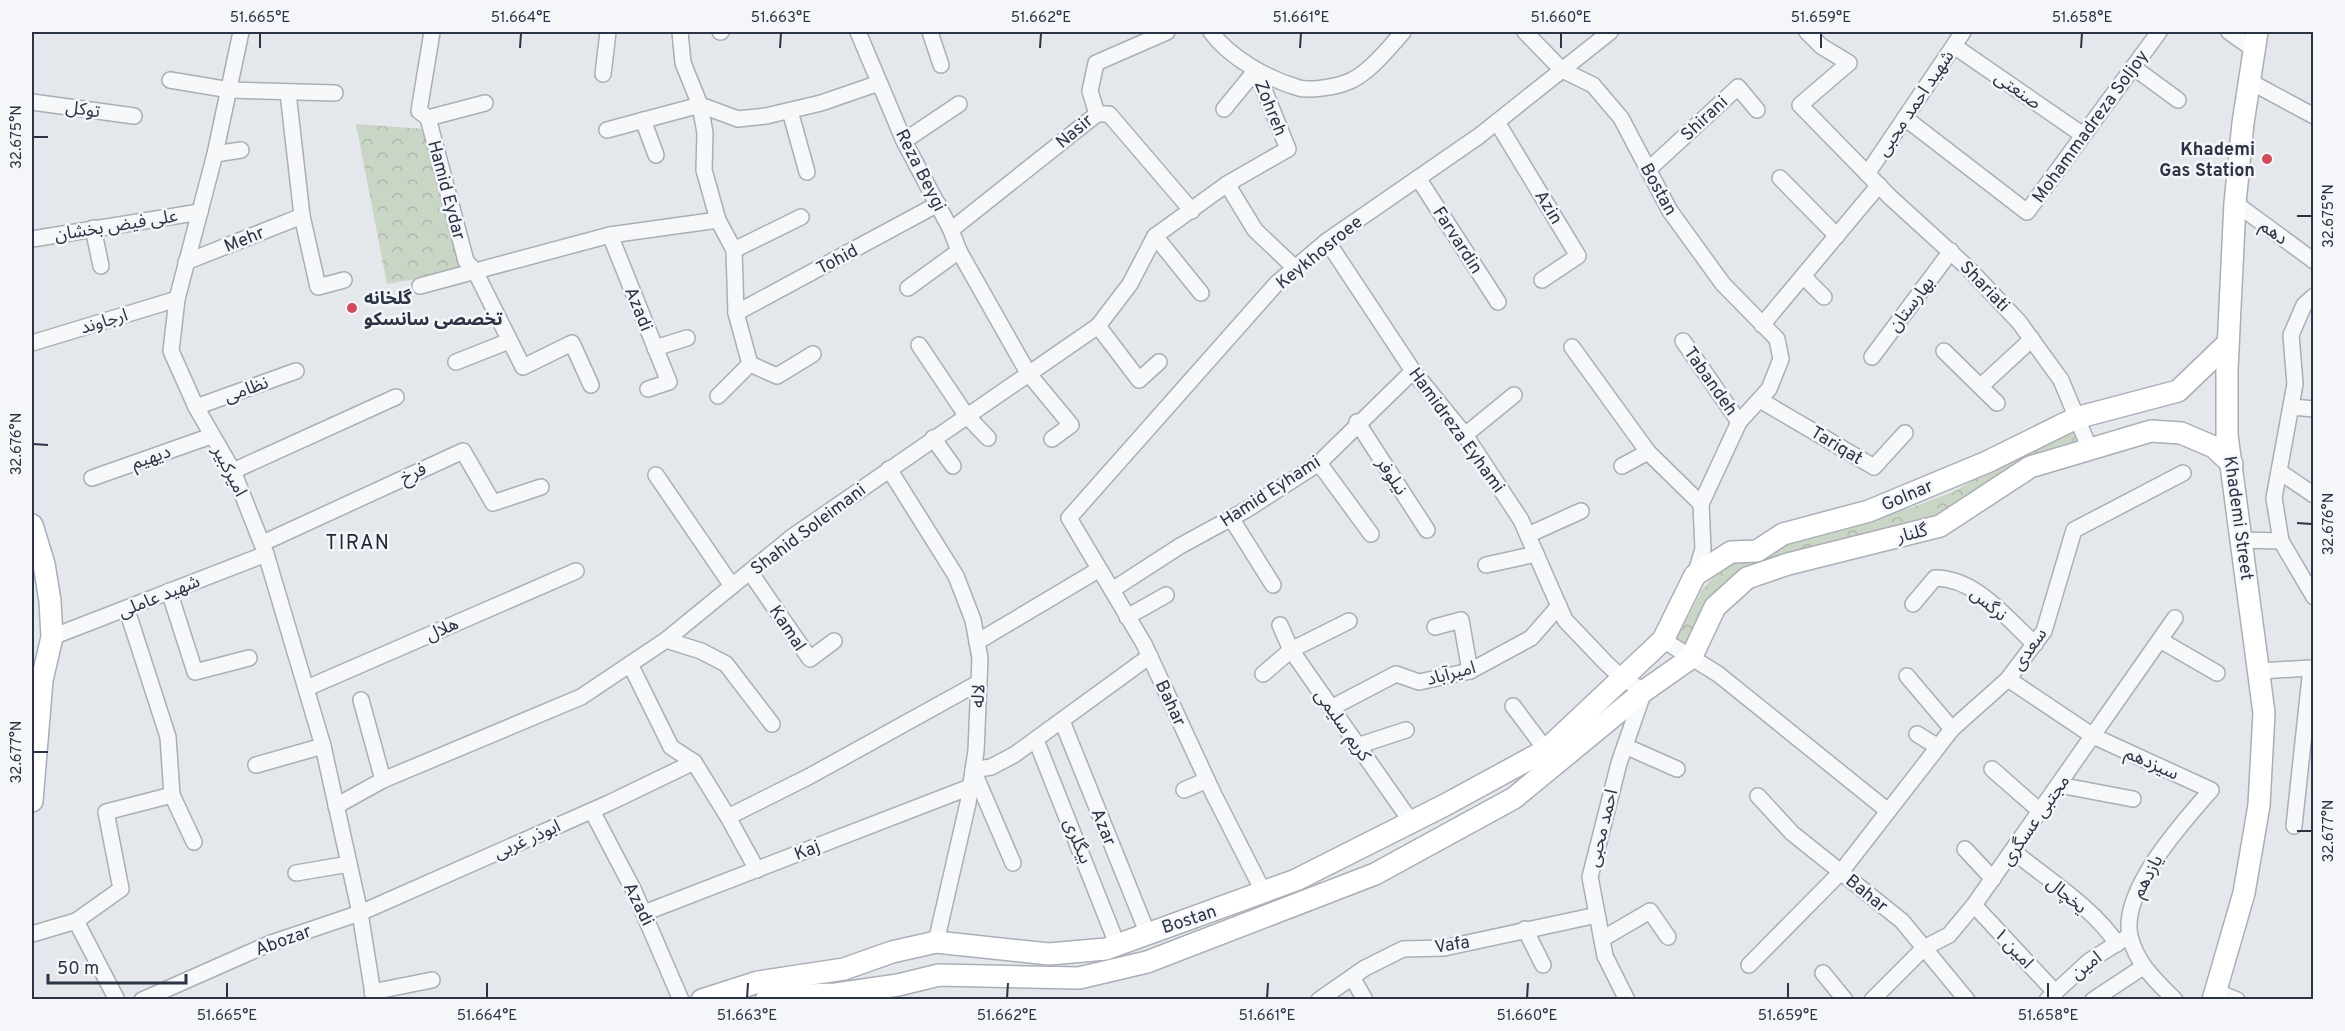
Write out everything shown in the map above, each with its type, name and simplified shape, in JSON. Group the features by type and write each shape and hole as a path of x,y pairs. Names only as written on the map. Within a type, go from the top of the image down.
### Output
{"street":[{"name":"امیرکبیر","path":"241,32 215,154 177,299 171,351 196,407 233,471 264,549 308,688 360,913 373,996"},
{"name":"Hamid Eydar","path":"432,32 420,111 428,118 466,261 475,271 523,367 572,343 591,385"},
{"path":"603,74 608,32"},
{"path":"680,32 683,63 700,105 705,133 704,170 718,220 734,250 736,313 750,364"},
{"name":"Reza Beygi","path":"858,32 904,141 938,204 959,251 1028,373 1071,425 1052,439"},
{"path":"930,32 941,65"},
{"name":"Nasir","path":"951,230 1096,114 1090,91 1096,63 1167,32"},
{"path":"1211,32 1218,41 1256,70 1301,89 1346,83 1376,61 1403,32"},
{"name":"Bostan","path":"1525,32 1562,70 1593,85 1621,118 1677,220 1723,284 1777,339 1781,359 1769,389 1760,400"},
{"name":"Keykhosroee","path":"1069,518 1277,283 1327,241 1497,122 1610,32"},
{"name":"Shariati","path":"1807,32 1821,46 1849,63 1800,105 1867,174 1951,251 2019,322 2061,380 2089,447"},
{"name":"شهید احمد محبی","path":"1867,174 1963,32"},
{"name":"Mohammadreza Soljoy","path":"1905,118 2027,212 2159,32"},
{"path":"2229,32 2255,40"},
{"name":"Khademi Street","path":"2214,995 2244,893 2259,805 2264,713 2228,435 2227,344 2235,203 2255,40"},
{"name":"صنعتی","path":"1954,45 2083,135"},
{"path":"2133,67 2178,100"},
{"path":"1224,109 1256,70"},
{"name":"Zohreh","path":"1227,184 1288,149 1256,70"},
{"path":"170,80 230,90 335,93"},
{"path":"2249,81 2313,116"},
{"path":"607,130 700,105 738,119 790,111 879,83"},
{"name":"Shirani","path":"1648,170 1737,87 1757,110"},
{"path":"288,93 302,216 318,287 344,280"},
{"name":"توکل","path":"32,102 134,116"},
{"path":"428,118 485,104"},
{"path":"904,141 959,104"},
{"path":"790,111 807,172"},
{"path":"1096,114 1109,114 1191,211"},
{"path":"643,120 656,155"},
{"name":"Azin","path":"1497,122 1578,256 1542,280"},
{"path":"215,154 242,150"},
{"name":"Farvardin","path":"1418,178 1498,302"},
{"path":"1780,178 1838,236"},
{"path":"1227,184 1255,230 1295,268"},
{"name":"Shahid Soleimani","path":"336,806 383,780 581,697 666,640 792,537 1098,326 1130,284 1155,236 1227,184"},
{"path":"1762,325 1879,185"},
{"name":"دهم","path":"2235,203 2313,261"},
{"name":"Tohid","path":"736,313 938,204"},
{"name":"علی فیض بخشان","path":"32,239 200,212"},
{"name":"Mehr","path":"186,262 302,216"},
{"path":"734,250 801,217"},
{"path":"420,286 610,235 718,220"},
{"path":"93,228 101,266"},
{"name":"Azadi","path":"610,235 669,382 648,389"},
{"path":"1155,236 1201,293"},
{"name":"Hamidreza Eyhami","path":"1327,241 1413,371 1465,435 1521,519 1565,620 1622,678 1644,692"},
{"path":"908,288 959,251"},
{"name":"بهارستان","path":"1872,357 1951,251"},
{"path":"1803,276 1824,297"},
{"path":"2313,296 2304,305 2291,335 2295,384 2274,498 2281,541 2313,597"},
{"name":"ارجاوند","path":"32,344 177,299"},
{"path":"1098,326 1139,380 1159,362"},
{"path":"655,348 687,338"},
{"path":"1981,386 2032,339"},
{"path":"456,362 509,341"},
{"name":"Tabandeh","path":"1683,341 1739,422"},
{"name":"Golnar","path":"1695,575 1731,552 1757,550 1783,534 1869,511 1987,462 2076,418 2178,391 2227,344"},
{"path":"919,345 966,415 988,438"},
{"path":"1572,347 1648,452 1701,504"},
{"path":"1944,351 1997,403"},
{"path":"750,364 777,376 813,354"},
{"path":"718,396 750,364"},
{"name":"نظامی","path":"196,407 296,371"},
{"name":"Hamid Eyhami","path":"1112,590 1318,463 1357,422 1413,371"},
{"path":"1465,435 1514,395"},
{"path":"233,471 396,397"},
{"path":"1622,678 1663,640 1695,575 1703,549 1701,504 1739,422 1760,400"},
{"name":"Tariqat","path":"1760,400 1874,467 1905,433"},
{"path":"2292,407 2313,409"},
{"name":"نیلوفر","path":"1357,422 1427,530"},
{"name":"گلنار","path":"1644,692 1691,658 1715,608 1747,578 1788,564 1940,526 2030,467 2089,447 2151,431 2181,433 2214,447 2232,464"},
{"name":"دیهیم","path":"92,478 211,436"},
{"path":"933,438 953,466"},
{"name":"فرخ","path":"264,549 463,451 493,503 541,487"},
{"path":"1622,466 1648,452"},
{"path":"1318,463 1371,534"},
{"name":"لاله","path":"889,469 956,576 973,620 980,657 973,770 936,942"},
{"name":"سعدی","path":"1749,965 1841,872 1952,729 2008,679 2035,644 2044,631 2074,530 2183,472"},
{"path":"2280,472 2313,495"},
{"path":"656,475 732,586"},
{"path":"1528,535 1581,511"},
{"name":"Bahar","path":"1069,518 1150,656 1207,780 1264,893"},
{"path":"1231,518 1273,585"},
{"path":"32,531 44,564 50,601 52,637 42,680 34,735 32,801"},
{"path":"2241,540 2281,541"},
{"name":"شهید عاملی","path":"52,637 126,610 264,549"},
{"path":"1486,565 1536,554"},
{"name":"هلال","path":"308,688 576,570"},
{"path":"977,642 1098,570"},
{"name":"Kamal","path":"750,572 810,659 834,641"},
{"name":"نرگس","path":"1913,604 1935,578 1953,578 1975,590 2035,644"},
{"path":"169,591 195,672 249,657"},
{"path":"1127,616 1166,595"},
{"name":"امیرآباد","path":"1331,708 1396,674 1419,682 1470,671 1531,638 1559,606"},
{"path":"126,610 168,737 172,795 194,842"},
{"name":"مجتبی عسگری","path":"1872,999 1924,948 1949,935 1974,905 2175,618"},
{"path":"1263,674 1292,650 1349,621"},
{"path":"1435,627 1461,621 1470,671"},
{"name":"کریم سلیمی","path":"1280,625 1292,650 1412,823"},
{"path":"666,640 701,651 726,664 772,724"},
{"path":"1663,640 1718,674 1888,811"},
{"path":"2160,640 2217,673"},
{"path":"1013,863 973,770 991,767 1036,740 1150,656"},
{"path":"630,664 671,747 694,762 757,870"},
{"path":"2260,670 2311,668 2294,826"},
{"path":"1907,676 1952,729"},
{"name":"Bostan","path":"702,999 758,982 844,969 892,952 936,942 1049,954 1106,949 1147,932 1296,880 1412,823 1546,750 1622,678"},
{"name":"سیزدهم","path":"2008,679 2093,736 2211,790"},
{"path":"728,817 810,776 978,683"},
{"name":"Bostan","path":"766,999 779,996 836,994 898,985 939,975 1079,978 1147,962 1375,874 1514,798 1644,692"},
{"name":"احمد محبی","path":"1627,999 1605,957 1590,877 1625,746 1644,692"},
{"path":"361,700 383,780"},
{"path":"1513,706 1546,750"},
{"name":"Azar","path":"1062,721 1147,932"},
{"path":"1357,746 1406,730"},
{"path":"1917,734 1938,747"},
{"name":"بیگلری","path":"1036,740 1117,944"},
{"path":"256,765 323,746"},
{"path":"1625,746 1677,769"},
{"name":"ابوذر غربی","path":"360,913 592,811 694,762"},
{"path":"1992,770 2041,812"},
{"path":"1184,790 1207,780"},
{"path":"2059,785 2133,799"},
{"name":"Kaj","path":"644,913 970,787"},
{"name":"یازدهم","path":"2175,999 2143,967 2123,940 2129,910 2164,843 2211,790"},
{"path":"32,934 76,921 122,889 106,813 172,795"},
{"name":"Bahar","path":"1758,796 1792,833 1902,921 1967,999"},
{"name":"Azadi","path":"592,811 644,913 681,999"},
{"path":"1965,849 1993,879"},
{"name":"یخچال","path":"2013,851 2109,932 2123,940"},
{"path":"296,873 349,864"},
{"name":"امین ۱","path":"1974,905 2051,995"},
{"path":"1602,939 1650,911 1668,937"},
{"name":"Abozar","path":"142,999 271,942 360,913"},
{"name":"Vafa","path":"1319,999 1352,977 1403,949 1444,948 1597,915"},
{"path":"76,921 117,999"},
{"path":"1525,929 1543,965"},
{"name":"امین","path":"2051,995 2089,961 2123,940"},
{"path":"2094,999 2143,967"},
{"path":"1823,973 1845,999"},
{"path":"1352,977 1365,999"},
{"path":"373,996 432,980"},
{"path":"2214,995 2237,999"}],"green space":[{"path":"356,124 424,129 462,271 387,284"},
{"path":"2073,427 2079,445 1938,520 1744,573 1692,648 1676,640 1702,590 1725,564 1831,528 1910,508 1953,492 2022,452"}],"place":[{"name":"Khademi Gas Station","path":"2267,159"},
{"name":"گلخانه تخصصی سانسکو","path":"352,308"}],"district":[{"name":"TIRAN","path":"358,542"}]}
